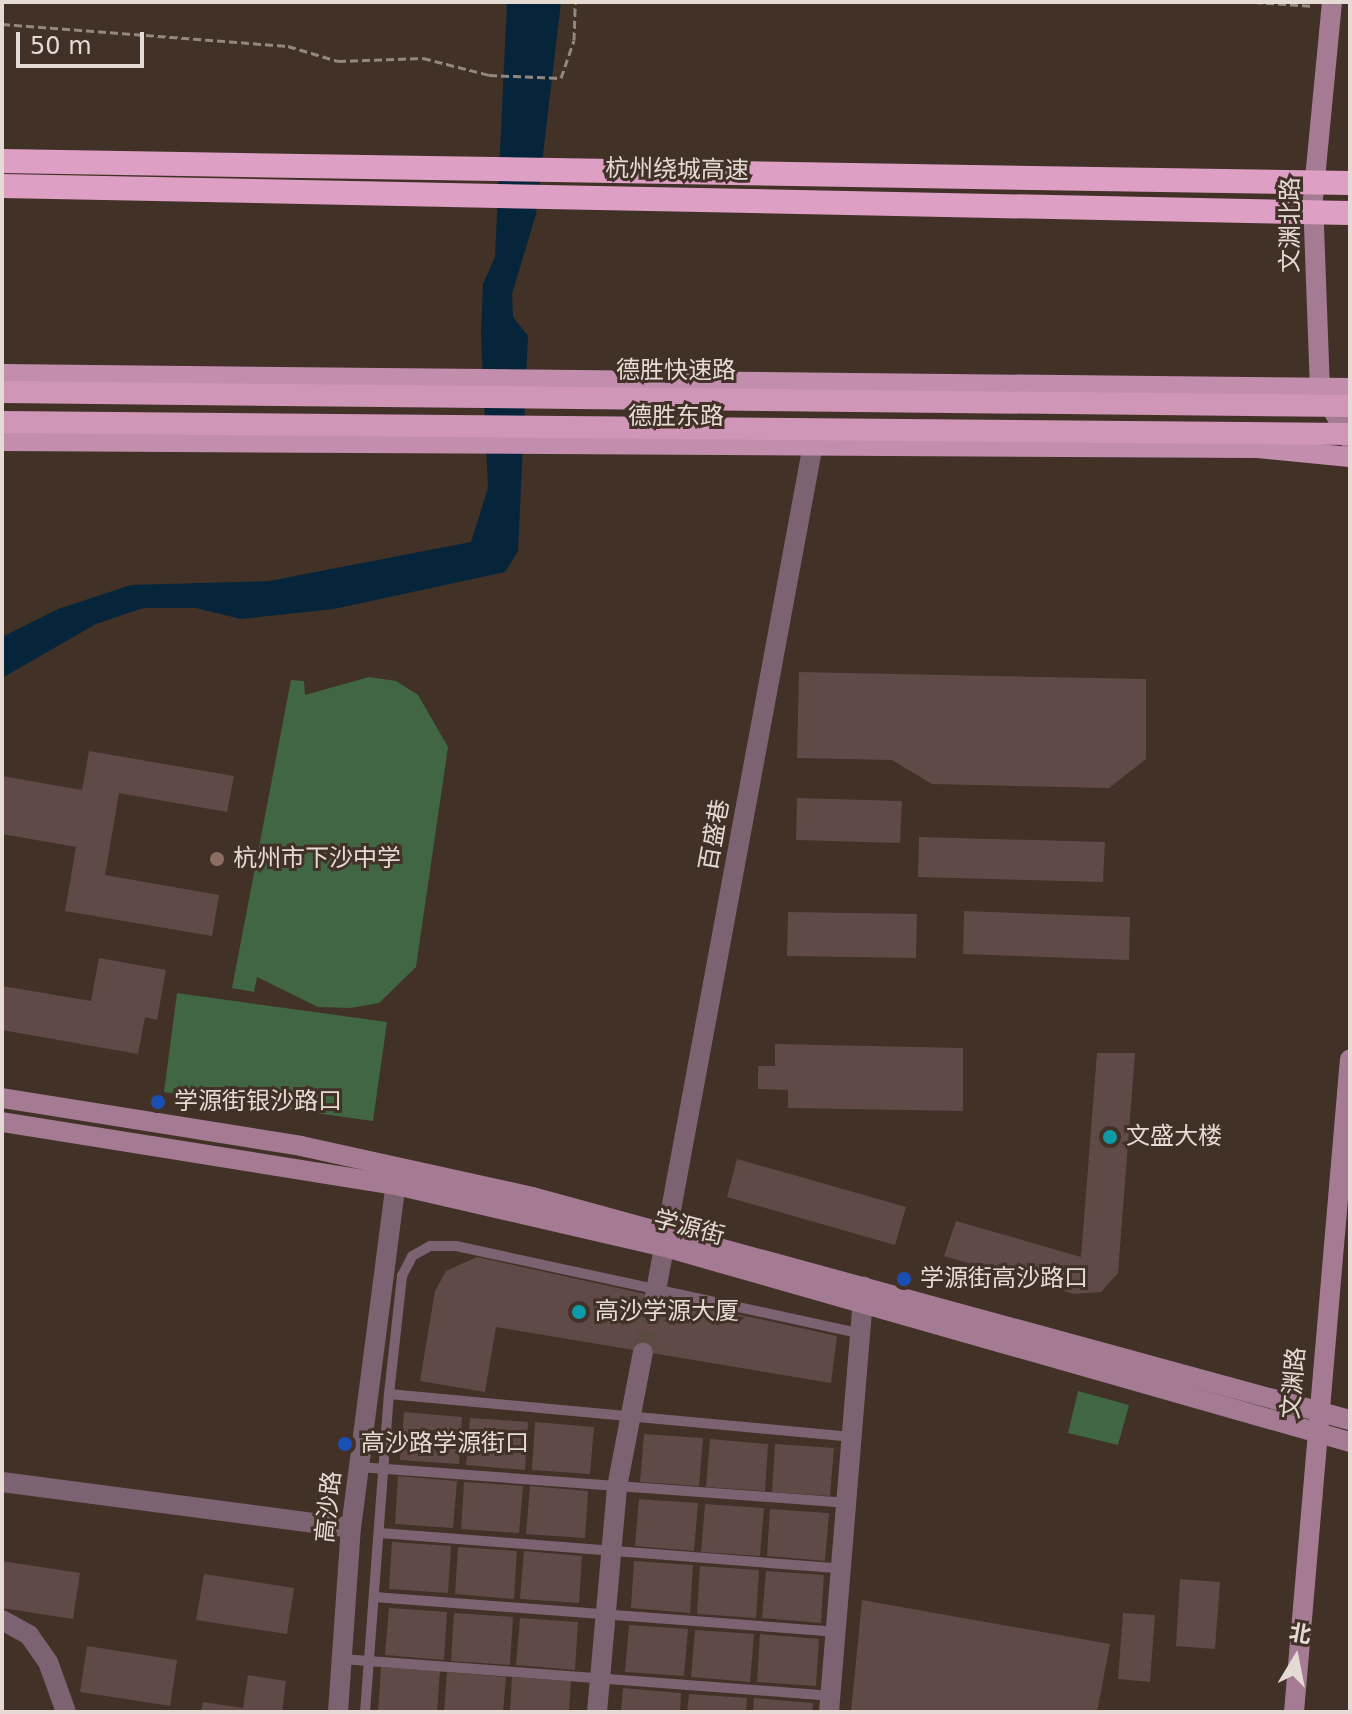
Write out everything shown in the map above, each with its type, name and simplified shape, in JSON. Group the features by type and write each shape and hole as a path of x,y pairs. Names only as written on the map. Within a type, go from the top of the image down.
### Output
{"highway":[{"name":"杭州绕城高速","path":"2,161 1350,183"},
{"name":"杭州绕城高速","path":"2,186 1350,213"},
{"name":"德胜快速路","path":"2,392 1350,406"},
{"path":"2,422 1350,434"}],"main road":[{"name":"文渊北路","path":"1332,5 1313,199 1320,388 1350,440"},
{"name":"德胜东路","path":"2,374 1350,388"},
{"name":"德胜东路","path":"2,441 1258,448 1350,457"},
{"name":"文渊路","path":"1294,1712 1315,1436 1350,1059"},
{"name":"学源街","path":"2,1098 397,1175 666,1240 1317,1415 1350,1420"},
{"name":"学源街","path":"2,1122 397,1175"},
{"name":"学源街","path":"864,1295 1315,1436 1350,1442"}],"street":[{"name":"百盛巷","path":"656,1290 813,444"},
{"name":"高沙路","path":"338,1712 351,1528 397,1175"},
{"path":"829,1704 864,1295"},
{"path":"597,1712 617,1487 628,1416 643,1352"},
{"path":"2,1482 351,1528"},
{"path":"2,1620 29,1635 42,1653 66,1712"}],"lane":[{"path":"365,1712 389,1394 402,1276 412,1256 430,1246 860,1333"},
{"path":"389,1394 851,1437"},
{"path":"359,1467 846,1503"},
{"path":"380,1533 840,1568"},
{"path":"374,1597 835,1632"},
{"path":"342,1659 600,1676 829,1704"}],"path":[{"path":"2,24 288,46 338,61 423,58 489,75 561,78 574,40 575,2"},
{"path":"1254,2 1332,5"}],"green space":[{"path":"369,677 396,681 418,695 448,747 416,967 379,1003 351,1008 318,1007 257,977 254,992 232,988 291,680 304,681 305,695"},
{"path":"177,993 387,1022 373,1121 164,1092"},
{"path":"1078,1391 1129,1405 1118,1445 1068,1433"}],"water":[{"path":"507,2 561,2 536,214 512,294 513,317 528,336 518,551 505,572 334,609 241,619 196,608 143,608 96,624 2,678 2,637 58,609 131,585 269,581 471,542 488,488 481,335 483,284 495,257"}],"building":[{"path":"799,672 1146,679 1146,759 1109,788 932,784 892,760 797,758"},
{"path":"89,751 234,776 227,812 119,793 105,875 219,895 212,936 65,911 76,847 2,834 2,776 82,790"},
{"path":"797,798 902,801 900,843 796,840"},
{"path":"919,837 1105,842 1103,882 918,877"},
{"path":"964,911 1130,917 1129,960 963,954"},
{"path":"788,912 917,914 916,958 787,956"},
{"path":"99,958 166,970 157,1020 145,1017 138,1054 2,1030 2,986 91,1001"},
{"path":"775,1044 963,1048 963,1111 788,1108 788,1090 758,1089 758,1066 775,1066"},
{"name":"文盛大楼","path":"1097,1053 1135,1053 1118,1273 1101,1292 1074,1294 944,1256 956,1221 1081,1257"},
{"path":"737,1159 906,1207 895,1245 727,1197"},
{"name":"高沙学源大厦","path":"477,1257 837,1336 831,1383 496,1327 485,1392 420,1381 435,1291 446,1271"},
{"path":"404,1412 462,1417 459,1464 400,1460"},
{"path":"470,1418 528,1422 525,1470 466,1465"},
{"path":"535,1422 594,1427 590,1474 532,1470"},
{"path":"644,1434 703,1438 699,1486 640,1482"},
{"path":"710,1439 768,1444 765,1491 706,1487"},
{"path":"775,1444 834,1448 830,1496 772,1492"},
{"path":"398,1476 457,1481 453,1528 395,1524"},
{"path":"464,1482 523,1486 519,1533 461,1529"},
{"path":"530,1486 588,1491 585,1538 526,1534"},
{"path":"639,1499 698,1503 694,1551 635,1546"},
{"path":"705,1504 764,1508 760,1556 701,1552"},
{"path":"770,1509 829,1513 825,1561 767,1556"},
{"path":"392,1542 451,1546 448,1593 389,1589"},
{"path":"458,1547 517,1551 514,1599 455,1594"},
{"path":"524,1551 582,1556 579,1603 520,1599"},
{"path":"2,1561 80,1573 73,1619 2,1608"},
{"path":"634,1561 693,1565 690,1613 631,1608"},
{"path":"700,1566 759,1570 756,1618 697,1614"},
{"path":"766,1571 824,1575 821,1623 762,1618"},
{"path":"204,1574 294,1588 287,1634 196,1620"},
{"path":"1180,1579 1220,1582 1215,1649 1176,1646"},
{"path":"862,1600 1110,1644 1097,1712 851,1712"},
{"path":"389,1608 447,1612 444,1660 385,1655"},
{"path":"454,1613 513,1617 510,1665 451,1661"},
{"path":"1123,1613 1155,1615 1150,1682 1118,1679"},
{"path":"520,1618 578,1622 575,1670 516,1665"},
{"path":"629,1625 688,1629 684,1676 625,1672"},
{"path":"695,1630 754,1634 750,1682 691,1677"},
{"path":"760,1634 819,1639 816,1686 757,1682"},
{"path":"87,1646 177,1660 170,1706 80,1692"},
{"path":"381,1667 440,1671 437,1712 378,1712"},
{"path":"447,1672 506,1677 503,1712 444,1712"},
{"path":"248,1675 286,1681 282,1712 201,1712 203,1702 243,1708"},
{"path":"512,1677 571,1681 569,1712 510,1712"},
{"path":"623,1688 681,1693 680,1712 621,1712"},
{"path":"689,1694 747,1698 746,1712 687,1712"},
{"path":"754,1698 813,1703 812,1712 753,1712"}],"tunnel":[{"path":"643,1352 655,1296"}],"place":[{"name":"杭州市下沙中学","path":"217,859"},
{"name":"学源街银沙路口","path":"158,1102"},
{"name":"文盛大楼","path":"1110,1137"},
{"name":"学源街高沙路口","path":"904,1279"},
{"name":"高沙学源大厦","path":"579,1312"},
{"name":"高沙路学源街口","path":"345,1444"}]}
